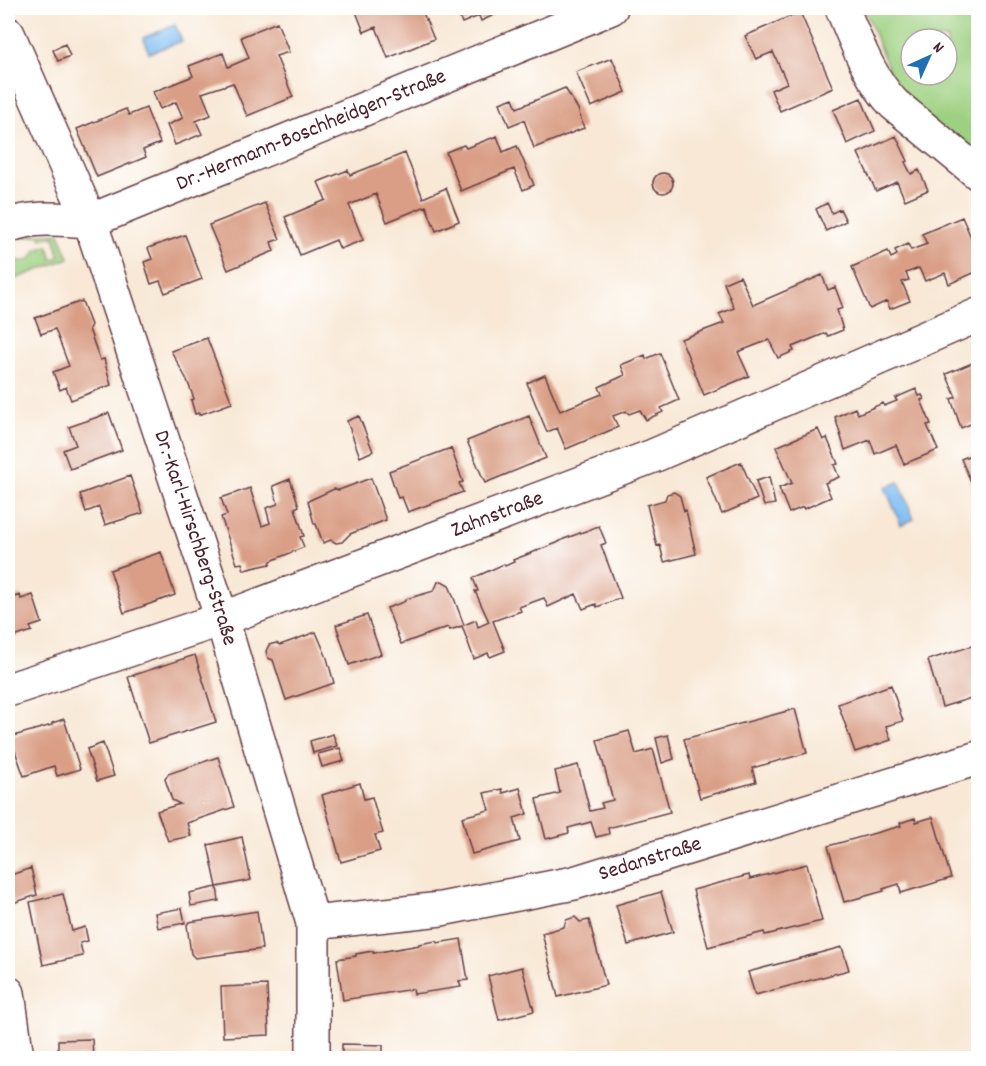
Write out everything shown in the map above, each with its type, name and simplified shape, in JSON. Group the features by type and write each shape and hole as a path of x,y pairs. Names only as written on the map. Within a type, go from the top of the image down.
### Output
{"street":[{"name":"Dr.-Hermann-Boschheidgen-Straße","path":"8,226 17,222 46,219 90,221 611,8"},
{"path":"842,8 864,58 884,93 894,104 978,173"},
{"name":"Dr.-Karl-Hirschberg-Straße","path":"8,34 90,221 222,619 313,923 312,1059"},
{"name":"Zahnstraße","path":"8,690 222,619 653,456 978,315"},
{"name":"Sedanstraße","path":"313,923 441,909 574,883 978,758"},
{"path":"8,993 17,1059"}],"green space":[{"path":"864,8 978,8 978,162 901,100"},
{"path":"59,233 69,258 8,282 8,258 12,263 15,259 25,261 33,256 36,250 48,246 52,259 60,257 54,236 41,239 39,235 18,238 8,256 8,236"}],"water":[{"path":"175,25 182,41 149,53 143,38"},
{"path":"899,482 914,519 901,525 885,487"}],"building":[{"path":"421,8 434,39 388,58 376,27 364,32 355,9"},
{"path":"456,8 502,8 493,11 494,15 481,21 479,16 462,23"},
{"path":"800,12 833,88 780,111 771,90 787,83 773,52 756,59 745,36"},
{"path":"277,22 289,52 276,56 293,97 247,116 233,83 202,93 211,115 196,121 202,134 175,145 167,125 183,118 176,102 160,109 153,92 193,76 189,66 223,53 228,67 249,58 241,37"},
{"path":"65,44 70,56 58,61 53,50"},
{"path":"612,58 626,92 591,107 576,72"},
{"path":"565,88 578,109 584,128 534,148 524,120 509,126 500,103 513,98 517,108"},
{"path":"861,98 875,131 847,144 833,110"},
{"path":"146,108 160,143 143,150 146,157 97,177 77,129 126,109 129,115"},
{"path":"497,136 503,152 517,146 534,185 523,190 514,169 461,191 446,152 464,145 466,148"},
{"path":"896,136 908,161 905,162 911,174 919,170 928,190 905,200 897,182 876,191 858,153"},
{"path":"405,153 423,198 446,188 459,221 436,231 426,206 387,222 376,194 349,205 363,240 340,249 336,240 300,255 285,217 326,200 318,182 348,170 350,175"},
{"path":"663,173 670,176 673,183 670,190 663,193 656,190 653,183 656,176"},
{"path":"265,203 280,239 271,242 274,251 228,270 209,225"},
{"path":"827,203 832,213 840,209 846,221 826,231 816,209"},
{"path":"962,217 978,253 978,271 949,284 945,273 925,281 919,268 906,273 909,280 902,282 910,301 890,309 887,301 870,309 852,267 888,251 891,258 897,255 895,250 908,244 911,250 927,244 922,234"},
{"path":"185,235 202,279 165,293 160,281 151,284 144,262 152,259 148,248"},
{"path":"822,275 828,290 835,287 843,308 837,310 843,330 828,336 826,333 792,347 794,351 778,358 769,340 738,352 749,376 704,395 681,339 724,323 719,314 734,308 724,283 740,276 753,305"},
{"path":"82,301 91,325 89,329 100,360 104,359 111,385 71,400 66,387 60,390 53,372 69,366 55,329 41,334 35,318"},
{"path":"207,338 232,403 199,415 199,413 195,414 191,400 194,399 187,380 171,351"},
{"path":"660,353 679,400 661,408 663,412 646,420 640,410 629,414 626,411 613,416 618,427 566,449 557,428 547,432 527,383 545,375 560,411 602,394 599,387 625,375 621,365 645,355 646,359"},
{"path":"978,357 978,421 961,428 951,399 956,397 946,374 977,361 975,358"},
{"path":"916,389 919,396 922,395 924,399 921,400 931,424 927,425 938,450 904,464 896,445 875,454 870,440 845,450 835,417 855,408 858,414 883,403 884,406 897,401 895,398"},
{"path":"109,413 122,450 70,469 63,450 76,445 69,427"},
{"path":"359,416 373,451 360,457 347,421"},
{"path":"529,416 546,458 485,483 467,441"},
{"path":"818,429 823,440 827,438 838,464 834,465 839,477 825,483 831,497 789,513 779,488 792,483 776,447"},
{"path":"451,448 463,482 459,483 463,492 408,512 402,497 398,498 389,471"},
{"path":"978,452 978,498 961,459"},
{"path":"741,462 757,499 722,514 706,477"},
{"path":"130,476 143,513 105,525 99,507 86,512 80,494"},
{"path":"769,477 775,504 764,506 756,481"},
{"path":"371,478 386,520 350,534 342,542 336,543 331,540 323,543 316,524 314,524 308,501 334,489 339,490"},
{"path":"290,479 299,506 295,508 304,536 300,537 304,547 271,561 270,564 244,570 242,563 237,564 221,517 227,515 221,498 250,488 262,526 270,523 266,508 278,504 273,486"},
{"path":"674,492 680,496 684,511 686,510 696,554 664,562 660,545 657,546 647,505 665,500 667,494"},
{"path":"599,526 606,543 601,545 621,598 597,607 596,604 583,609 576,594 548,607 544,598 519,607 521,611 493,621 505,651 490,657 488,653 474,659 462,626 450,630 448,627 401,644 387,608 404,602 406,599 434,591 438,582 442,581 449,585 464,625 476,620 478,627 489,622 475,591 478,591 473,578"},
{"path":"161,552 175,595 124,613 110,570"},
{"path":"20,595 21,599 33,595 42,623 30,627 32,631 8,639 8,599"},
{"path":"367,615 381,654 349,665 336,625"},
{"path":"316,632 334,683 286,700 273,660 268,658 266,651 269,645 276,643 280,645"},
{"path":"978,644 978,696 942,707 928,660"},
{"path":"195,655 216,722 149,743 128,677"},
{"path":"891,685 903,721 886,726 891,740 855,752 838,704"},
{"path":"795,709 807,753 752,768 756,782 700,798 684,739"},
{"path":"64,719 80,769 57,776 54,766 24,776 10,737 52,725"},
{"path":"629,731 636,754 653,749 670,812 608,828 609,834 596,837 591,822 568,828 569,833 546,839 536,799 560,793 555,771 578,765 590,811 603,808 601,803 613,800 597,740"},
{"path":"333,734 337,746 313,753 310,741"},
{"path":"668,735 674,759 662,763 656,738"},
{"path":"103,743 114,776 97,781 87,749"},
{"path":"340,748 344,761 322,767 318,754"},
{"path":"218,757 234,807 187,823 191,836 168,841 157,811 180,804 172,800 165,779 168,774"},
{"path":"360,783 364,799 372,797 383,833 375,835 380,851 341,862 322,795"},
{"path":"520,788 527,814 514,818 520,841 472,854 462,817 489,810 484,793 502,789 503,793"},
{"path":"933,817 951,878 901,893 899,884 883,889 884,891 844,902 828,846 901,826 900,823 915,818 916,822"},
{"path":"242,837 251,880 217,887 208,845"},
{"path":"807,864 822,921 765,935 764,932 708,947 693,890 749,875 750,879"},
{"path":"31,868 37,895 13,903 8,876"},
{"path":"217,887 219,901 191,906 189,893"},
{"path":"661,892 673,932 628,945 616,905"},
{"path":"63,894 72,931 85,927 88,941 80,943 83,956 43,965 30,902"},
{"path":"182,908 185,923 158,928 155,913"},
{"path":"257,911 262,949 195,958 191,954 187,925 189,922"},
{"path":"575,917 580,922 589,920 606,985 558,997 542,933 564,927 566,920"},
{"path":"461,939 468,980 459,981 461,987 414,994 413,989 343,1000 337,959 373,951 373,953 436,941 437,943"},
{"path":"842,947 849,970 755,995 748,972"},
{"path":"522,967 534,1011 499,1020 488,976"},
{"path":"267,985 269,1035 223,1037 221,987"},
{"path":"92,1039 93,1056 58,1058 58,1040"},
{"path":"342,1044 383,1045 383,1058 342,1058"}]}
